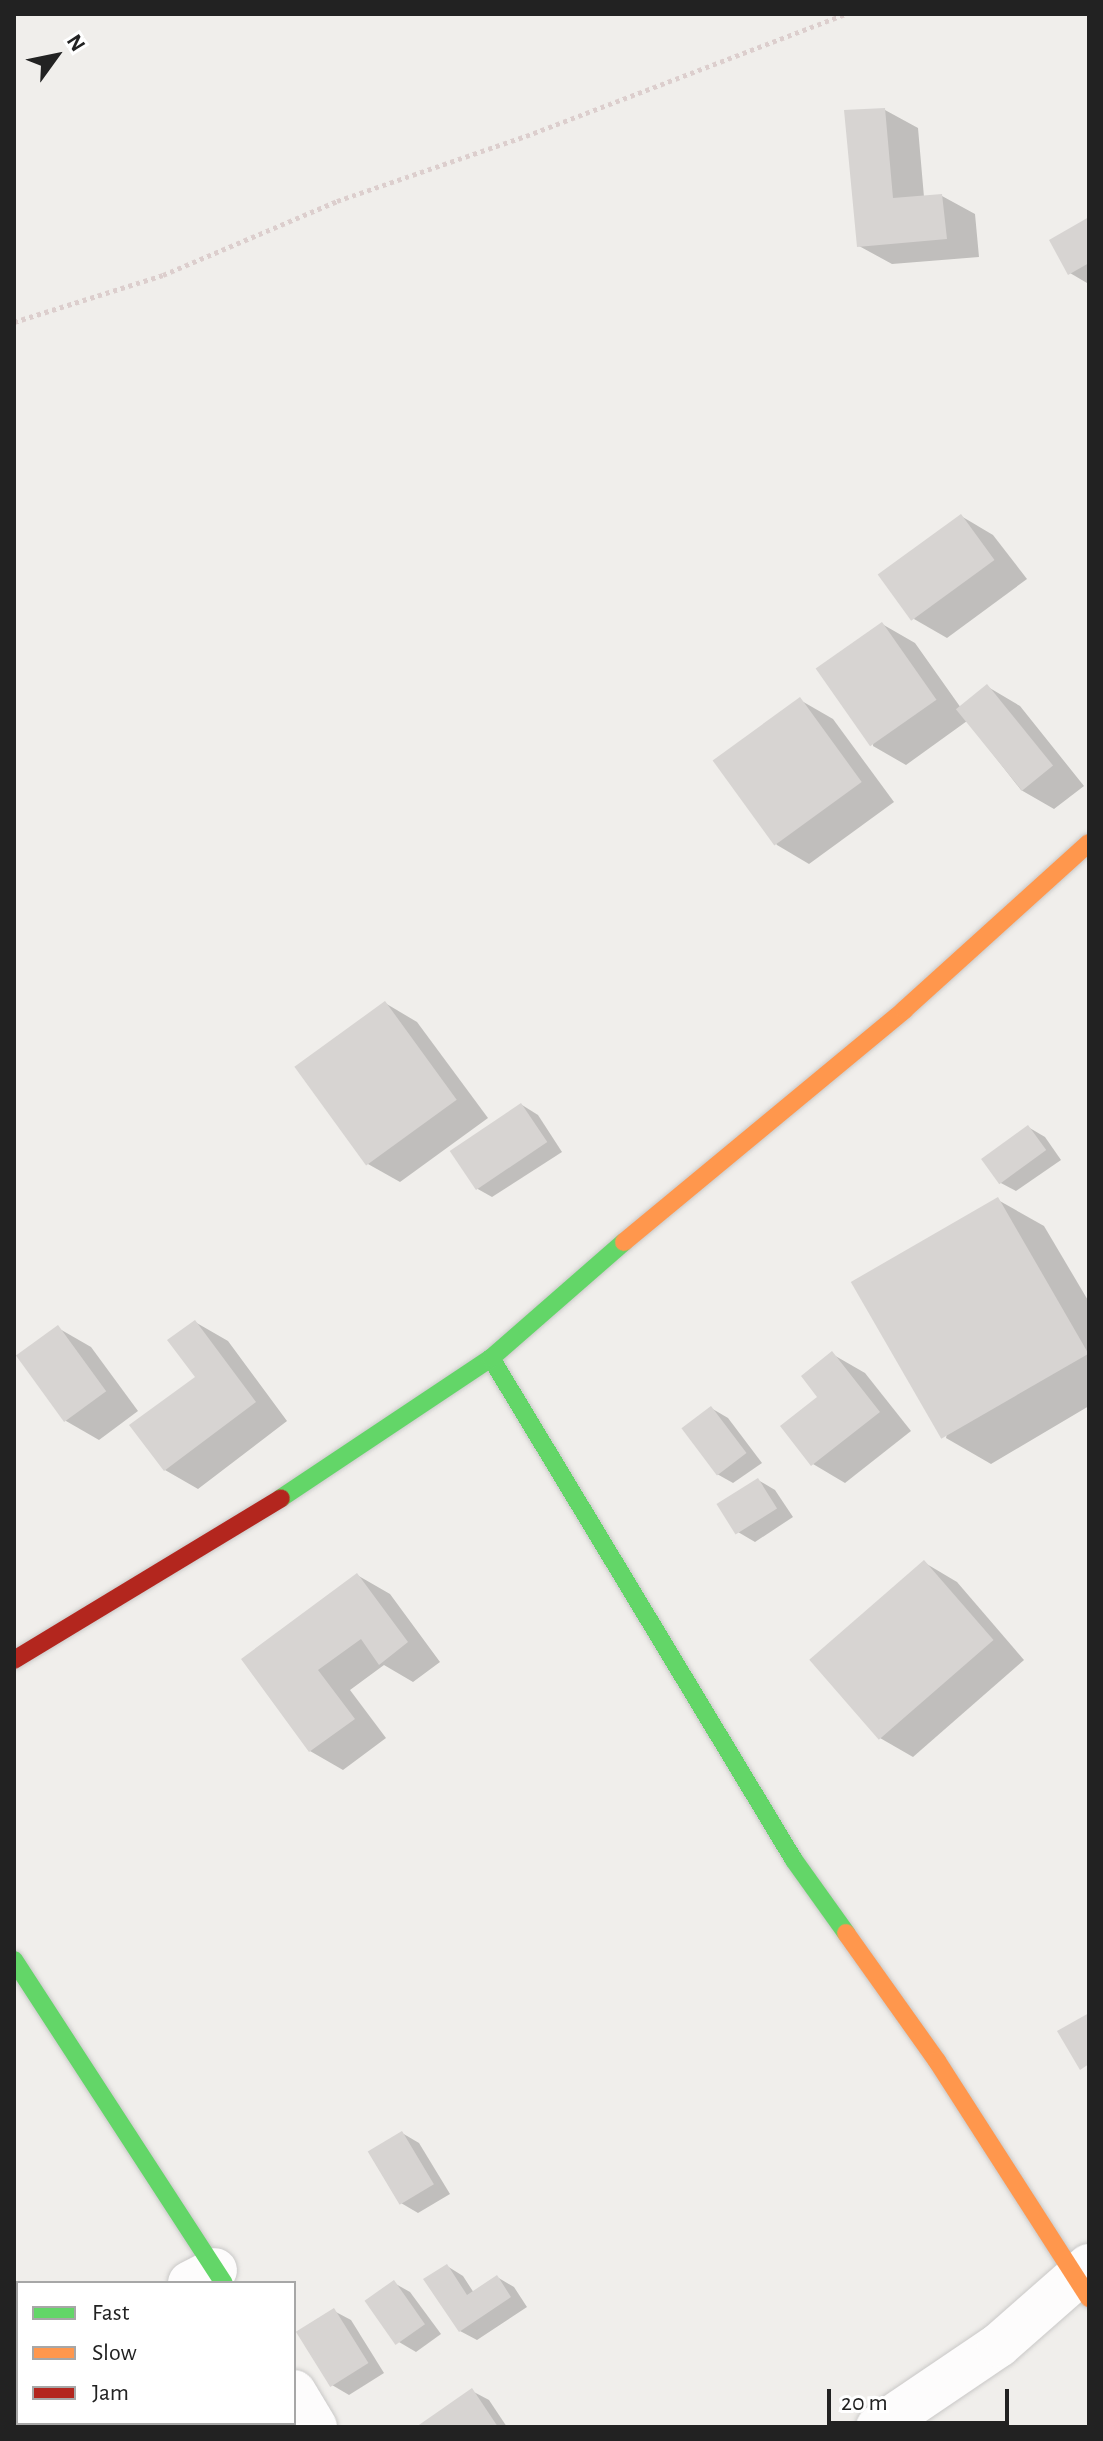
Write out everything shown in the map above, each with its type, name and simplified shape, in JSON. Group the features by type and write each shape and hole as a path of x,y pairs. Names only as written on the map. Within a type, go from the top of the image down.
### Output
{"street":[{"path":"14,1660 320,1474 491,1358 731,1148 904,1010 1089,843"},
{"path":"491,1358 794,1860 937,2061 1085,2280 999,2345 878,2427"},
{"path":"14,1960 210,2279"},
{"path":"296,2395 315,2427"}],"path":[{"path":"14,322 163,275 337,201 526,136 846,14"}],"building":[{"path":"885,108 893,198 942,194 947,239 857,247 844,110"},
{"path":"1089,217 1089,263 1068,275 1049,240"},
{"path":"961,514 995,560 911,621 878,575"},
{"path":"882,622 936,700 870,746 816,668"},
{"path":"987,684 1053,766 1022,791 956,709"},
{"path":"800,697 862,782 774,845 713,760"},
{"path":"385,1001 457,1100 366,1166 294,1067"},
{"path":"521,1103 547,1142 476,1190 450,1151"},
{"path":"1028,1125 1046,1150 999,1184 981,1159"},
{"path":"998,1197 1088,1354 941,1439 851,1282"},
{"path":"195,1320 256,1402 164,1471 129,1425 195,1377 167,1340"},
{"path":"58,1325 106,1391 64,1422 16,1356"},
{"path":"832,1351 880,1412 811,1466 780,1426 817,1397 801,1376"},
{"path":"711,1406 747,1453 717,1475 681,1428"},
{"path":"758,1478 777,1509 736,1534 716,1504"},
{"path":"924,1560 994,1640 879,1740 809,1660"},
{"path":"357,1573 408,1642 379,1665 361,1639 318,1670 355,1719 309,1752 241,1659"},
{"path":"1089,2013 1089,2064 1080,2070 1057,2031"},
{"path":"402,2131 434,2184 400,2205 368,2152"},
{"path":"447,2264 467,2295 497,2275 511,2297 459,2332 423,2279"},
{"path":"394,2280 425,2324 395,2345 365,2301"},
{"path":"334,2308 368,2363 330,2387 296,2332"},
{"path":"472,2388 498,2427 416,2427"}],"traffic: fast":[{"path":"281,1498 491,1358 624,1242"},
{"path":"491,1358 794,1860 846,1933"},
{"path":"14,1960 223,2281"}],"traffic: slow":[{"path":"624,1242 904,1010 1089,843"},
{"path":"846,1933 937,2061 1089,2298"}],"traffic: jam":[{"path":"14,1660 281,1498"}]}
